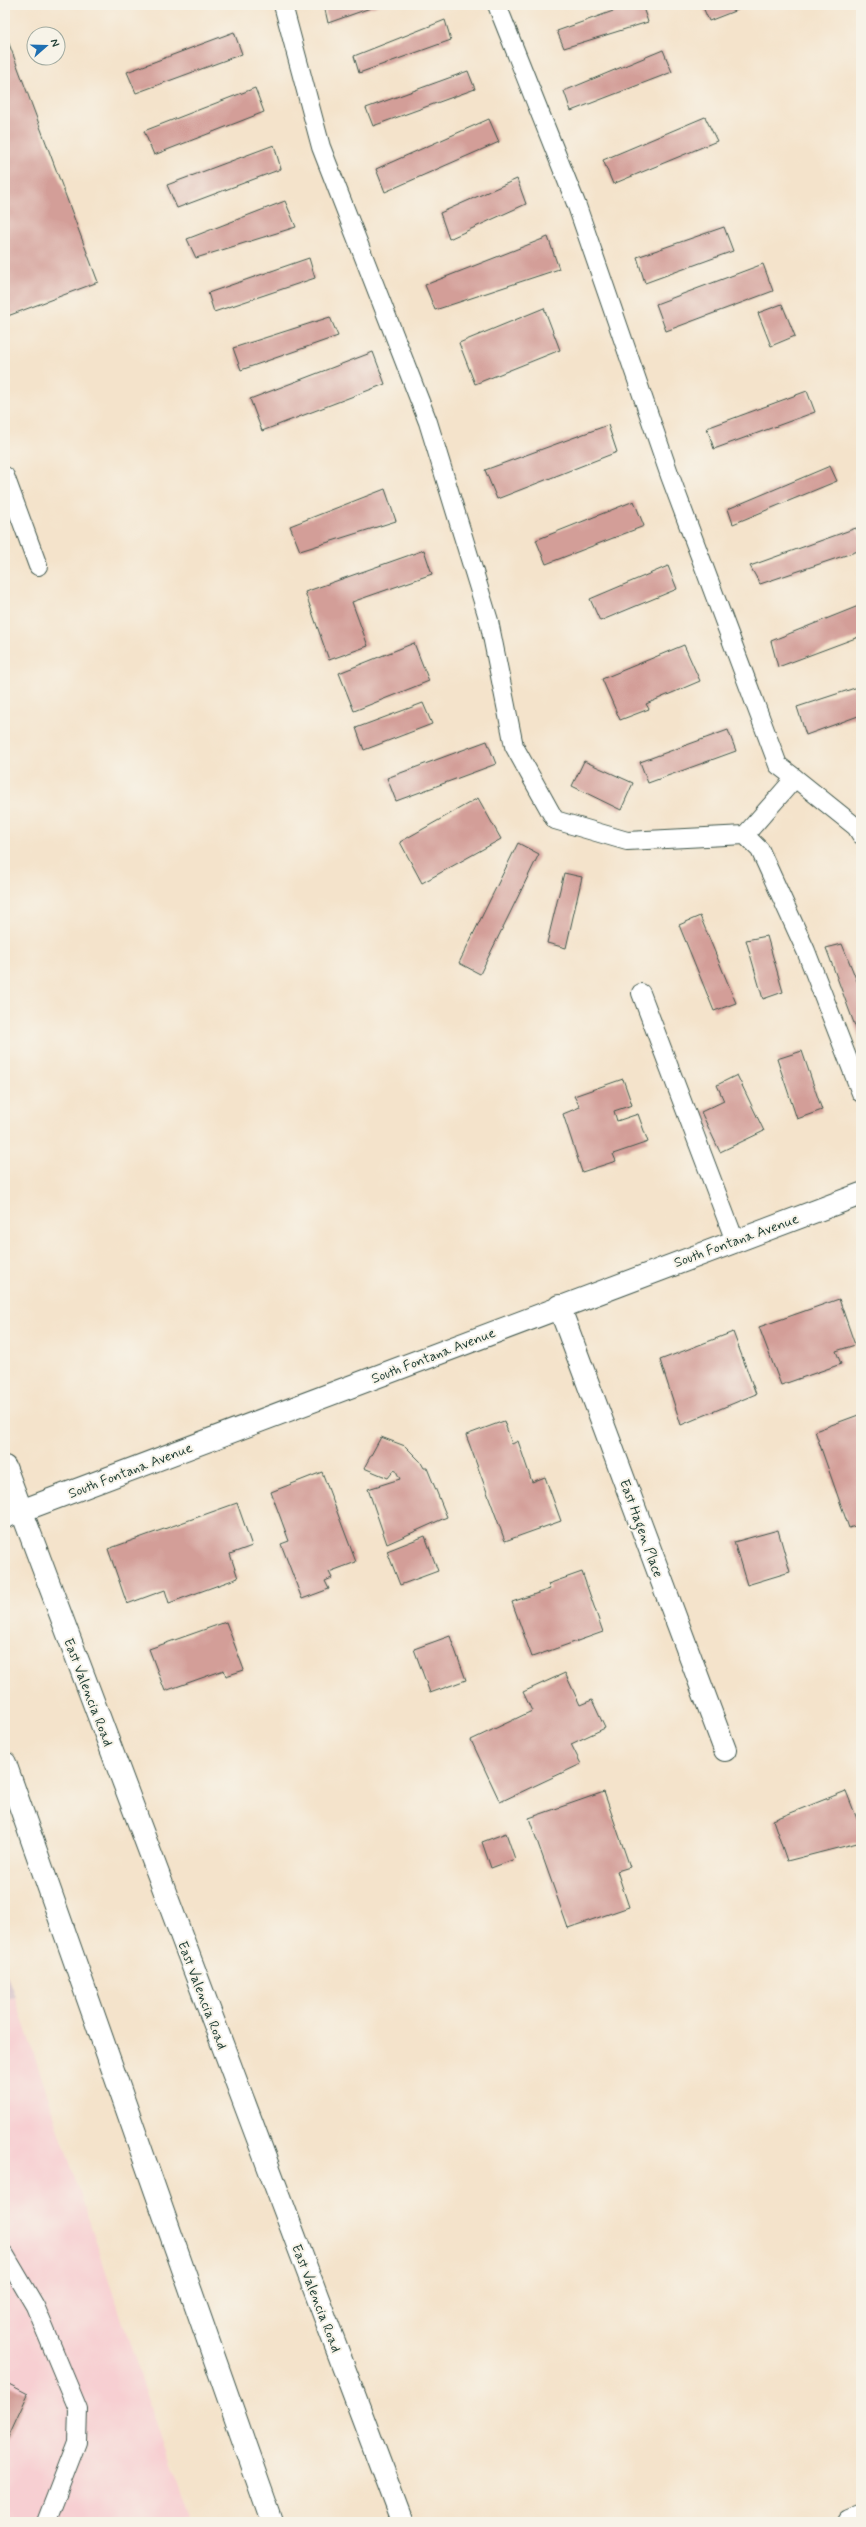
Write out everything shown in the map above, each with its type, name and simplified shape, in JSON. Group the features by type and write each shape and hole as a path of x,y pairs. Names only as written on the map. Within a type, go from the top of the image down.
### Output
{"main road":[{"name":"South Fontana Avenue","path":"13,1514 559,1306 861,1194"},
{"name":"East Hagen Place","path":"559,1306 725,1750"},
{"name":"East Valencia Road","path":"5,1467 13,1514 402,2522"},
{"path":"5,1763 272,2522"},
{"path":"849,2522 861,2517"}],"lane":[{"path":"283,5 321,147 430,429 489,621 514,746 555,820 627,841 745,835 795,778"},
{"path":"497,5 578,210 670,476 778,765 856,827 861,835"},
{"path":"5,476 38,566"},
{"path":"745,835 760,850 806,951 861,1093"},
{"path":"640,993 735,1240"},
{"path":"5,2256 35,2306 78,2409 78,2442 46,2522"}],"shaded area":[{"path":"5,1970 15,1997 5,2000"},
{"path":"15,1997 189,2522 5,2522 5,2000"}],"building":[{"path":"324,5 379,5 328,23"},
{"path":"630,5 642,5 648,22 564,48 557,31"},
{"path":"702,5 750,5 709,21"},
{"path":"445,20 451,40 359,73 354,56"},
{"path":"234,32 242,54 136,93 127,72"},
{"path":"5,33 98,282 5,317"},
{"path":"663,50 672,72 571,111 564,91"},
{"path":"468,71 475,89 373,126 366,108"},
{"path":"255,88 264,112 154,155 144,131"},
{"path":"705,117 717,141 613,184 603,160"},
{"path":"489,119 499,142 385,192 376,169"},
{"path":"274,145 281,169 177,208 167,185"},
{"path":"517,179 526,204 449,239 440,213"},
{"path":"285,201 296,227 196,258 187,239"},
{"path":"724,227 733,251 645,283 637,257"},
{"path":"548,237 559,269 435,310 425,285"},
{"path":"309,258 315,278 214,312 208,293"},
{"path":"763,264 773,291 666,331 656,304"},
{"path":"782,304 795,336 771,346 758,313"},
{"path":"544,308 560,350 475,384 459,343"},
{"path":"330,317 338,336 241,370 233,348"},
{"path":"373,352 385,384 262,431 250,399"},
{"path":"807,391 815,412 714,449 707,428"},
{"path":"608,425 617,452 497,499 485,470"},
{"path":"830,466 837,481 733,524 728,509"},
{"path":"385,489 396,521 300,551 290,526"},
{"path":"634,501 644,526 546,564 536,540"},
{"path":"856,528 861,538 861,550 760,584 750,566"},
{"path":"424,550 432,574 352,602 368,646 329,660 305,592"},
{"path":"668,566 677,589 600,621 590,599"},
{"path":"861,605 861,636 778,667 771,641"},
{"path":"414,643 429,681 354,711 339,673"},
{"path":"684,645 700,681 646,704 649,709 620,720 602,679"},
{"path":"861,686 861,715 806,735 797,707"},
{"path":"423,703 432,724 364,750 356,728"},
{"path":"728,730 736,751 648,783 640,762"},
{"path":"487,741 496,764 396,801 387,778"},
{"path":"584,761 633,783 621,810 572,786"},
{"path":"478,798 501,839 422,883 400,842"},
{"path":"518,843 539,854 480,974 459,963"},
{"path":"564,873 582,877 566,948 547,943"},
{"path":"700,916 736,1003 714,1011 679,925"},
{"path":"767,936 783,992 763,999 746,940"},
{"path":"842,944 861,991 861,1042 826,948"},
{"path":"802,1051 822,1110 797,1119 777,1059"},
{"path":"737,1075 764,1131 720,1152 701,1112 724,1101 717,1085"},
{"path":"623,1079 632,1105 614,1111 617,1121 638,1114 648,1142 613,1154 616,1161 582,1172 563,1114 580,1107 574,1096"},
{"path":"839,1299 855,1345 836,1351 841,1364 781,1385 759,1327"},
{"path":"733,1332 756,1394 681,1425 660,1360"},
{"path":"861,1414 861,1524 849,1528 815,1431"},
{"path":"504,1421 512,1444 518,1441 532,1482 545,1477 561,1521 505,1541 466,1435"},
{"path":"381,1437 405,1446 420,1461 424,1468 427,1468 447,1517 387,1544 368,1489 400,1479 395,1469 388,1478 364,1468"},
{"path":"322,1472 356,1562 329,1572 332,1578 325,1581 329,1589 302,1599 281,1544 289,1541 271,1492"},
{"path":"237,1503 252,1546 230,1554 238,1578 169,1603 165,1590 127,1604 108,1549"},
{"path":"778,1530 790,1572 747,1585 734,1542"},
{"path":"425,1536 438,1571 400,1585 387,1551"},
{"path":"582,1572 603,1632 532,1657 512,1602 550,1589 548,1584"},
{"path":"226,1622 244,1670 226,1676 224,1670 165,1691 149,1649"},
{"path":"450,1636 466,1680 430,1693 414,1649"},
{"path":"565,1673 580,1705 592,1700 605,1728 571,1744 581,1764 500,1802 471,1740 532,1711 523,1692"},
{"path":"846,1791 861,1829 861,1842 787,1861 773,1820"},
{"path":"604,1792 630,1867 617,1871 629,1907 568,1928 529,1818"},
{"path":"506,1833 515,1859 491,1868 482,1842"},
{"path":"5,2382 28,2394 5,2444"}]}
